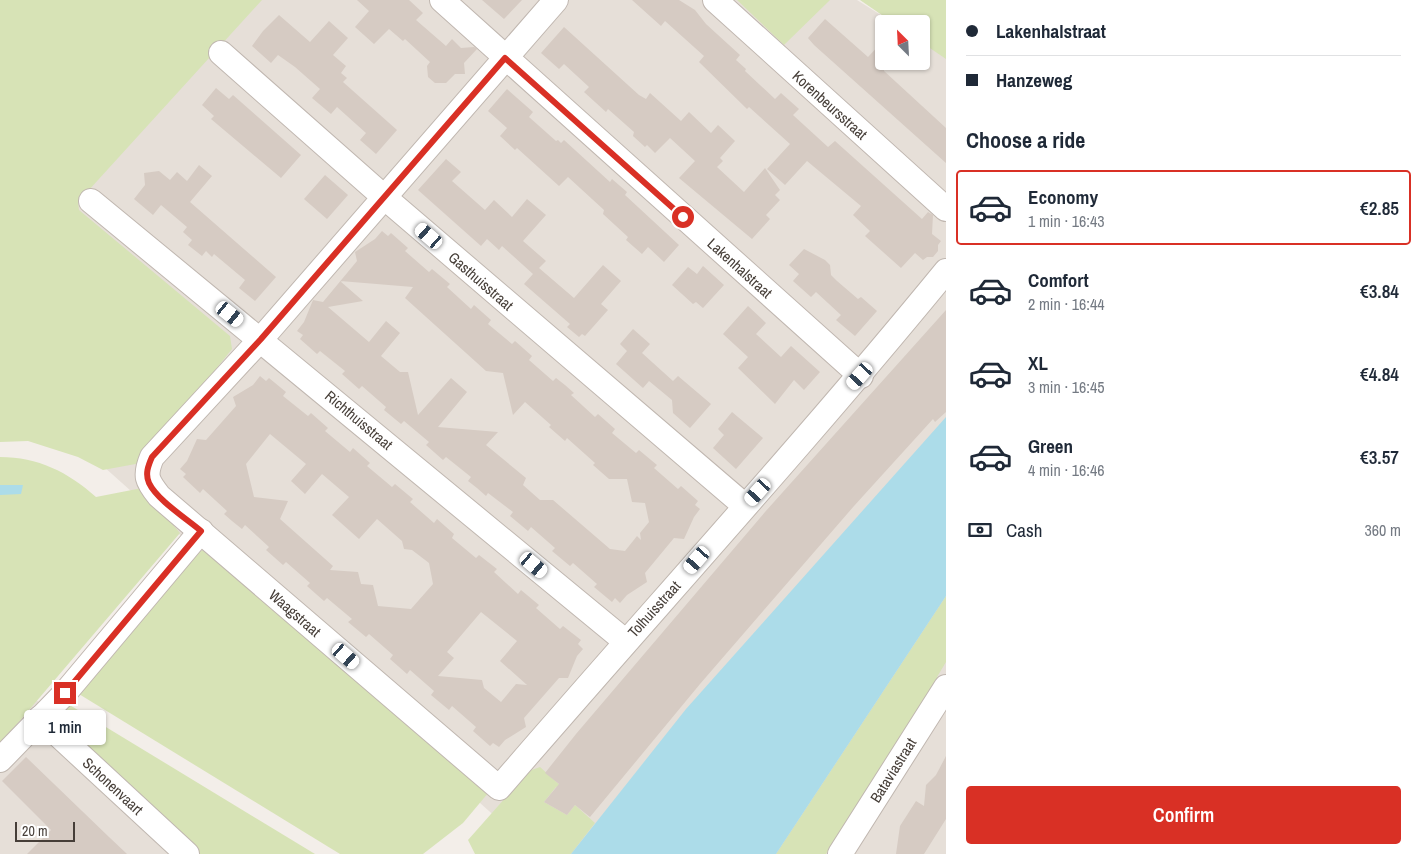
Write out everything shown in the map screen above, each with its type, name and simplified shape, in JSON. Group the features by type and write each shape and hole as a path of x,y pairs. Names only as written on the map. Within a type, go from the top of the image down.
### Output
{"street":[{"name":"Lakenhalstraat","path":"442,0 860,376"},
{"path":"261,339 556,0"},
{"name":"Korenbeursstraat","path":"715,0 946,209"},
{"name":"Gasthuisstraat","path":"220,53 384,197 745,506"},
{"name":"Richthuisstraat","path":"91,201 261,339 625,641"},
{"name":"Tolhuisstraat","path":"499,788 625,641 860,376 946,271"},
{"name":"Waagstraat","path":"261,339 152,457 147,469 149,483 159,496 499,788"},
{"path":"0,760 65,693 201,531"},
{"name":"Bataviastraat","path":"840,854 946,687"},
{"name":"Schonenvaart","path":"40,718 186,854"}],"shaded area":[{"path":"245,0 857,0 881,15 875,15 875,70 930,70 930,45 946,55 946,854 537,854 103,466 58,201"},
{"path":"35,699 221,854 0,854 0,743"}],"green space":[{"path":"0,0 262,0 78,202 79,210 230,336 232,349 141,463 103,470 78,457 28,441 0,442"},
{"path":"737,0 830,0 784,45"},
{"path":"860,0 946,0 946,59 930,48 930,15 882,15"},
{"path":"0,457 27,460 52,468 75,480 96,497 142,488 180,533 0,744"},
{"path":"208,550 489,792 463,823 423,854 340,854 74,691 197,551"},
{"path":"946,596 946,662 937,677 944,682 881,767 826,854 776,854"},
{"path":"68,704 315,854 200,854 57,720"},
{"path":"540,767 561,786 556,787 544,802 567,815 575,805 595,823 571,854 475,854 468,840 529,771"}],"water":[{"path":"946,417 946,596 776,854 571,854 686,709"},
{"path":"0,485 23,485 21,494 0,495"}],"building":[{"path":"357,0 409,0 423,13 416,20 446,46 452,39 461,48 474,47 477,49 464,63 465,74 455,74 446,83 435,83 428,77 427,66 430,62 405,39 403,41 389,29 374,44 355,27 369,11"},
{"path":"482,0 522,0 504,19"},
{"path":"632,0 679,0 695,10 706,24 740,55 736,60 746,69 745,71 775,99 781,93 799,109 793,115 828,147 835,141 922,219 928,212 933,215 932,234 941,241 938,245 938,251 933,257 927,257 923,260 915,253 901,268 865,236 870,231 853,215 861,206 807,161 785,185 767,169 790,144 749,107 747,109 699,62 704,56 665,21 661,26"},
{"path":"279,15 310,42 329,21 348,38 333,55 346,66 341,73 347,78 343,82 397,130 376,154 360,140 366,133 337,107 331,114 312,98 320,89 295,67 278,55 271,63 252,46 263,31"},
{"path":"825,19 868,57 875,50 875,70 884,70 946,128 946,163 814,45 808,38"},
{"path":"564,27 639,95 646,99 650,93 681,121 689,112 711,133 718,125 735,141 720,158 723,161 717,167 744,192 765,168 780,190 775,195 780,200 766,215 770,219 752,239 679,178 695,161 670,138 655,153 647,145 645,147 633,136 634,132 608,109 606,112 584,92 589,87 564,64 559,69 541,53"},
{"path":"216,88 229,99 233,95 301,155 281,178 211,119 214,116 202,105"},
{"path":"507,89 533,112 529,117 556,141 558,140 561,143 564,140 610,182 612,179 627,192 625,195 679,245 664,262 648,247 642,254 626,240 628,237 603,214 604,210 568,177 559,186 517,148 515,150 500,136 507,128 488,111"},
{"path":"446,159 461,172 452,181 485,210 494,200 512,217 527,199 546,215 523,241 546,261 539,268 574,298 603,265 621,281 601,304 608,310 585,336 582,334 579,337 567,327 570,324 524,284 533,274 502,246 499,250 487,239 481,246 418,190"},
{"path":"199,165 212,176 190,202 276,277 255,301 239,288 245,280 214,254 212,257 206,251 202,256 188,245 192,240 183,232 187,227 161,205 153,215 134,199 145,185 144,173 159,171 170,180 177,172 187,181"},
{"path":"325,175 348,195 327,219 304,199"},
{"path":"382,231 388,236 391,233 408,248 405,251 429,272 432,269 450,284 447,287 471,309 474,305 491,320 488,324 512,344 515,341 532,356 529,360 553,381 556,378 574,393 571,395 595,417 598,414 615,429 612,433 636,453 639,450 657,465 654,468 678,489 681,486 698,501 695,505 700,509 694,517 684,539 674,538 645,573 647,582 627,595 620,603 615,598 612,602 594,587 597,584 573,563 570,566 552,551 555,548 531,527 528,531 510,516 513,512 488,493 486,496 468,481 471,477 446,457 443,460 426,445 429,442 404,421 401,424 384,410 386,407 362,386 359,389 342,374 345,371 320,351 317,354 300,339 303,335 297,331 304,322 313,300 323,302 340,281 357,261 355,252 375,239","holes":["340,281 413,287 405,298 486,371 503,373 513,415 525,402 551,425 549,427 565,441 567,438 595,463 593,465 609,479 627,479 632,502 645,503 649,522 640,533 641,540 637,536 625,551 610,549 553,500 540,500 523,485 526,478 486,445 498,432 438,427 467,392 451,378 418,415 408,372 400,372 381,356 400,333 386,321 369,342 328,307 363,301"]},
{"path":"804,249 825,260 830,265 831,275 837,281 858,299 861,297 877,311 855,336 836,320 841,315 816,292 811,297 793,281 799,274 789,265"},
{"path":"703,266 724,285 703,308 696,302 693,304 672,285 688,267 697,274"},
{"path":"748,306 766,323 756,334 781,357 791,346 820,372 804,390 794,380 775,404 738,368 748,357 723,334"},
{"path":"946,310 946,412 935,422 933,419 854,506 700,684 590,817 575,805 567,815 544,802 559,784 545,773 576,734 765,512"},
{"path":"633,329 650,344 642,353 673,381 678,376 711,404 690,428 673,413 672,400 649,381 643,388 616,364 627,351 620,344"},
{"path":"260,376 266,381 269,378 286,392 283,396 308,416 311,413 328,428 325,431 350,452 353,448 370,463 367,466 392,487 395,484 413,499 410,502 434,523 437,519 454,534 452,538 476,558 479,555 497,569 494,572 518,594 521,590 539,605 536,608 560,629 563,626 581,640 578,644 583,649 577,656 568,678 559,678 524,718 526,727 505,740 499,747 493,743 490,746 473,731 476,727 452,706 449,710 431,695 434,691 410,670 407,674 390,659 393,655 369,634 366,637 348,622 352,619 327,598 324,601 307,586 310,583 286,562 283,565 266,550 269,547 245,525 242,529 224,514 227,511 203,489 200,493 183,477 186,474 180,469 187,461 197,439 206,440 236,406 233,397 253,385","holes":["270,434 306,464 291,481 305,494 322,474 349,497 332,515 359,539 377,519 402,541 404,549 412,550 429,563 433,584 411,609 378,606 373,585 361,584 358,572 330,570 333,566 280,519 288,501 254,497 246,464","481,612 517,641 500,661 527,685 516,684 501,702 484,688 482,680 438,676 454,658 447,652"]},
{"path":"732,412 763,438 736,469 713,448 724,435 718,429"},
{"path":"946,756 946,819 924,854 896,854 900,826 916,801 924,806 926,785 936,775"},
{"path":"26,757 127,854 27,854 51,830 2,781"}],"route":[{"path":"65,693 201,531 159,496 149,483 147,469 152,457 261,339 505,58 683,217"}]}
